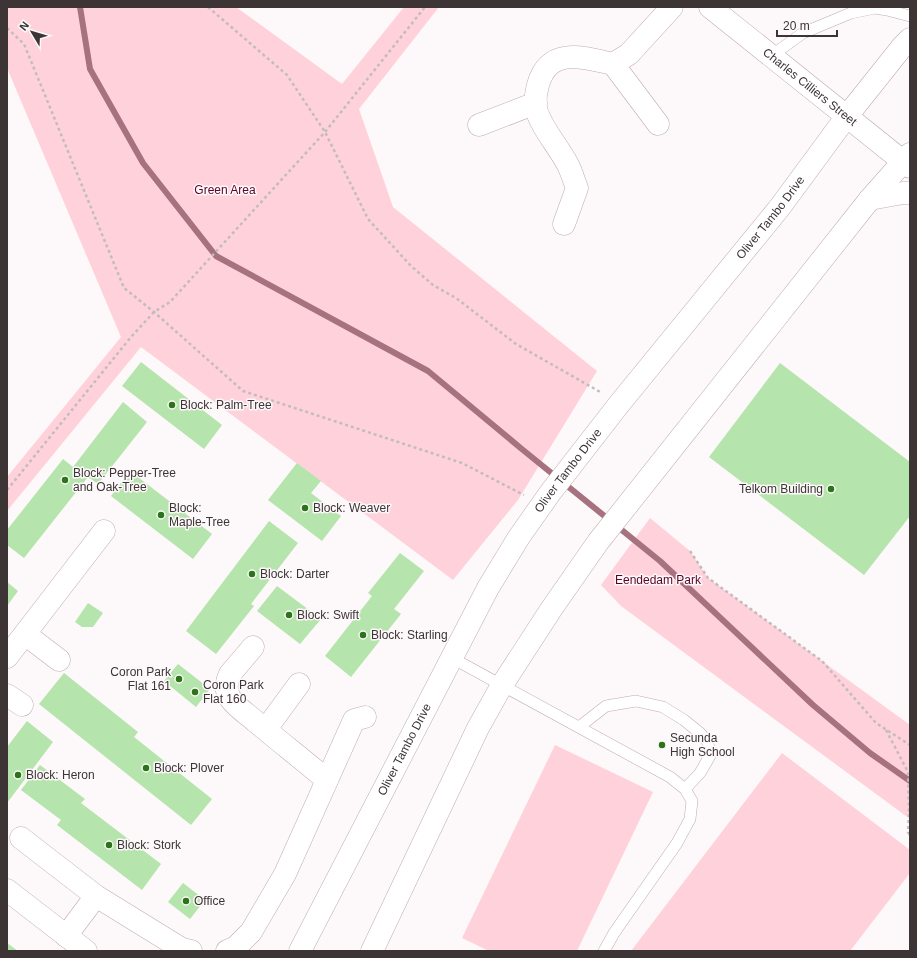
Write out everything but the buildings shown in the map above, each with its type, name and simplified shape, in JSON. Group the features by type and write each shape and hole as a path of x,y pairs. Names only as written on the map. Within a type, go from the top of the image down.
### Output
{"street":[{"path":"612,64 629,54 672,7"},
{"name":"Charles Cilliers Street","path":"711,7 847,116 908,161"},
{"name":"Oliver Tambo Drive","path":"300,951 488,588 519,537 546,498 620,402 780,207 847,116 902,47 910,40"},
{"path":"564,224 577,188 568,165 550,137 536,111 536,92 540,79 547,66 562,57 585,57 612,64 658,124"},
{"path":"479,125 536,103"},
{"path":"372,951 478,728 502,685 552,608 598,542 870,199 908,161"},
{"path":"870,199 903,192 910,192"},
{"path":"7,657 104,531"},
{"path":"25,634 59,660"},
{"path":"253,647 230,674 227,680 226,688 229,697 235,704 327,780"},
{"path":"266,730 299,684"},
{"path":"227,951 236,947 251,932 285,874 354,720 365,716"},
{"path":"21,838 96,896 182,949 190,951"},
{"path":"7,890 86,951"},
{"path":"66,936 96,896"}],"lane":[{"path":"771,56 803,33 851,13 875,8 910,16"},
{"path":"452,658 652,766 670,777 685,789 692,801 690,820 677,843 614,933 604,951"},
{"path":"579,727 606,706 636,701 663,707 684,720 707,741 711,754 700,773 685,789"}],"path":[{"path":"208,7 287,75 325,132 368,220 411,266 433,286 456,298 516,344 620,402"},
{"path":"7,490 131,337 154,312 170,302 325,132 425,7"},
{"path":"7,28 24,44 124,288 154,312 243,391 462,463 546,498"},
{"path":"690,551 708,578 822,661 876,723 910,745"},
{"path":"885,729 908,772 910,814 908,832 910,835"}],"green space":[{"name":"Green Area","path":"7,7 236,7 342,84 404,7 439,7 359,109 393,207 597,371 518,500 453,580 141,347 7,511 7,477 121,337 7,68"},
{"name":"Eendedam Park","path":"650,518 690,551 708,578 910,725 910,819 621,606 601,585"},
{"path":"555,745 653,792 577,951 489,951 462,938"},
{"path":"782,753 910,850 910,873 850,951 631,951"}],"waterway":[{"path":"80,7 90,69 143,163 216,256 428,371 660,561 813,705 870,753 910,781"}],"place":[{"name":"Block: Palm-Tree","path":"172,405"},
{"name":"Block: Pepper-Tree and Oak-Tree","path":"65,480"},
{"name":"Telkom Building","path":"831,489"},
{"name":"Block: Weaver","path":"305,508"},
{"name":"Block: Maple-Tree","path":"161,515"},
{"name":"Block: Darter","path":"252,574"},
{"name":"Block: Swift","path":"289,615"},
{"name":"Block: Starling","path":"363,635"},
{"name":"Coron Park Flat 161","path":"179,679"},
{"name":"Coron Park Flat 160","path":"195,692"},
{"name":"Secunda High School","path":"662,745"},
{"name":"Block: Plover","path":"146,768"},
{"name":"Block: Heron","path":"18,775"},
{"name":"Block: Stork","path":"109,845"},
{"name":"Office","path":"186,901"}]}
